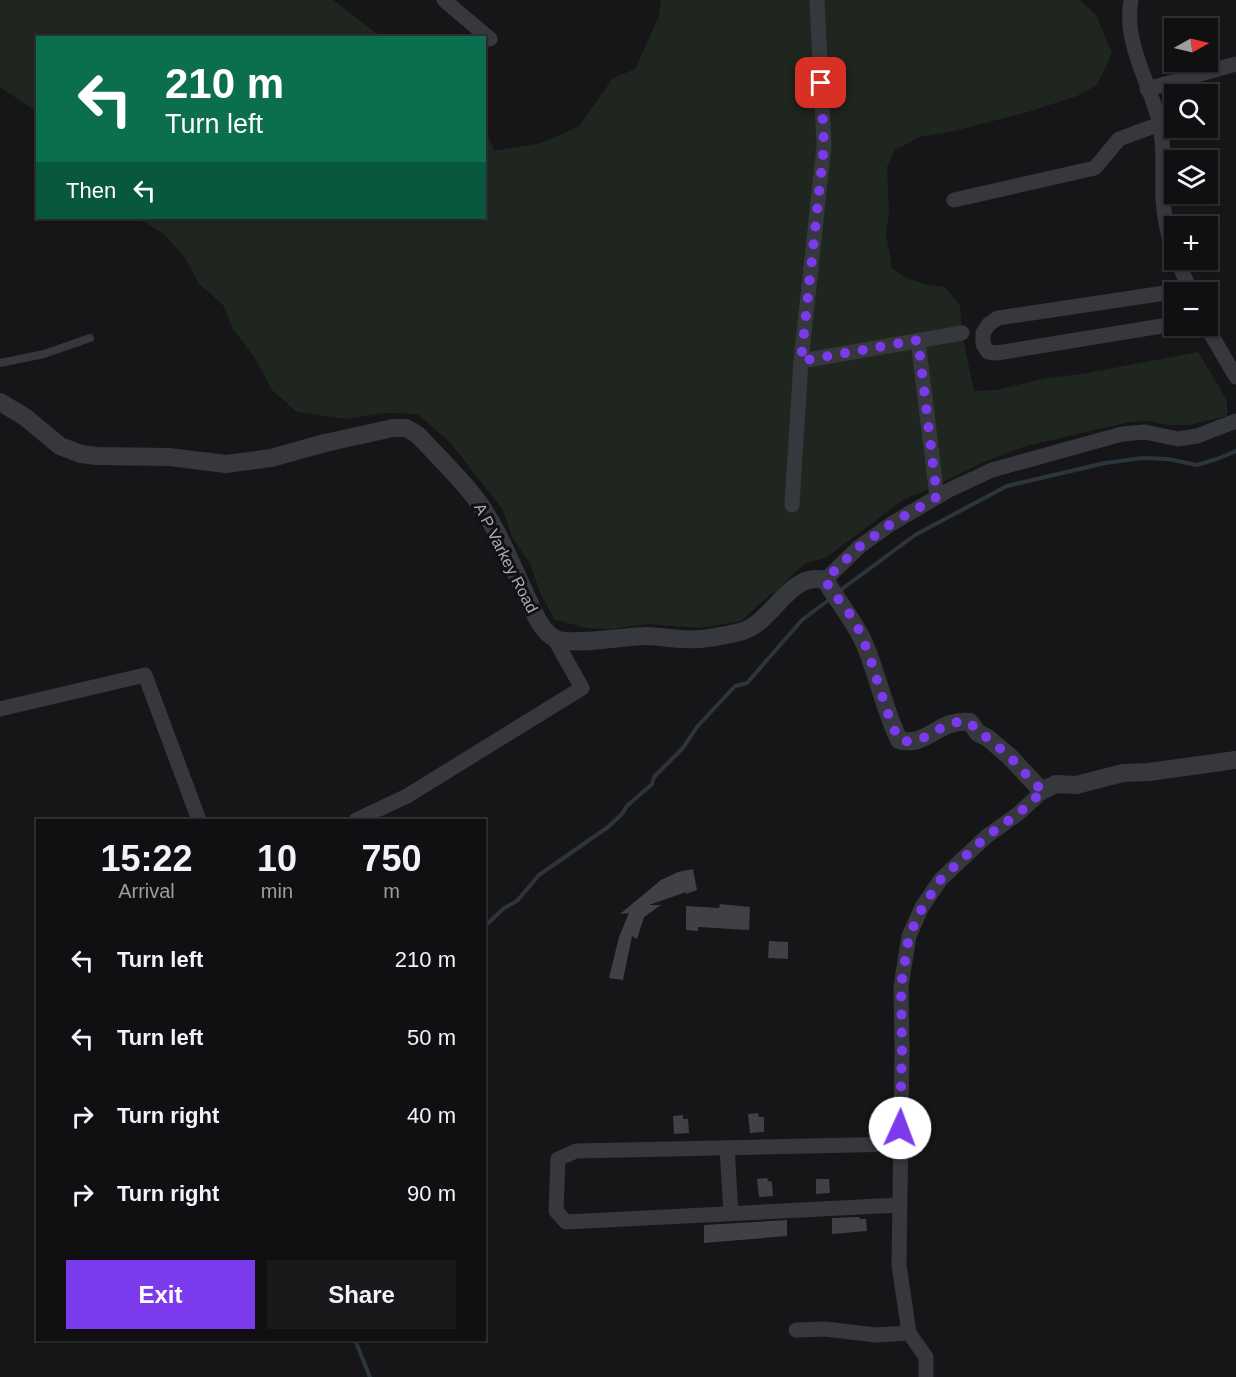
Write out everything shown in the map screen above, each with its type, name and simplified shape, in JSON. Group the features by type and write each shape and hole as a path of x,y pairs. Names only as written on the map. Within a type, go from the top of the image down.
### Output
{"street":[{"path":"444,0 490,39"},
{"path":"792,505 801,361 824,146 817,0"},
{"path":"1131,0 1131,32 1147,89 1160,124 1165,216"},
{"path":"1147,89 1236,64"},
{"path":"954,200 1095,168 1119,139 1160,124"},
{"path":"1164,293 998,318 988,324 982,333 983,344 988,352 998,353 1164,326"},
{"path":"801,361 962,333"},
{"path":"1212,336 1236,377"},
{"path":"918,340 937,497"},
{"name":"A P Varkey Road","path":"0,402 24,417 60,446 89,455 125,458 169,457 225,464 271,458 372,432 406,428 418,435 479,503 511,562 535,616 554,638"},
{"path":"828,588 859,547 891,524 937,497 992,470 1122,434 1145,432 1178,439 1197,436 1236,421"},
{"path":"554,638 571,641 645,636 698,640 733,634 748,630 794,587 809,578 828,588 856,624 899,740 917,742 947,724 970,722 978,733 988,738 1037,786 1044,790"},
{"path":"358,819 407,796 582,688 554,638"},
{"path":"0,709 145,675 199,819"},
{"path":"926,1377 926,1357 909,1333 899,1264 901,986 909,936 922,908 941,879 987,836 1019,813 1044,790 1056,784 1076,785 1123,773 1149,772 1236,760"},
{"path":"899,1205 566,1222 556,1211 558,1159 576,1151 900,1144"},
{"path":"727,1148 731,1213"},
{"path":"796,1330 825,1329 876,1335 909,1333"}],"lane":[{"path":"0,363 44,354 90,338"}],"shaded area":[{"path":"0,0 333,0 380,36 36,36 36,111 0,87"},
{"path":"661,0 1080,0 1096,15 1112,53 1097,85 1077,96 1028,112 950,132 920,137 895,150 887,167 889,211 886,234 892,268 905,277 924,284 945,287 960,306 962,333 974,391 997,390 1046,378 1082,374 1198,352 1227,400 1227,416 1190,425 1169,425 1148,421 1129,422 1026,446 986,461 904,499 826,558 806,563 741,621 700,628 646,624 612,629 586,628 554,619 540,592 530,564 512,537 503,510 448,440 417,414 384,413 347,419 297,412 272,390 254,357 233,329 223,305 199,284 185,258 163,233 141,219 486,219 486,130 494,151 542,143 579,126 613,78 635,69 659,16"}],"building":[{"path":"693,869 697,890 649,905 661,905 644,917 637,939 632,936 623,980 609,978 619,937 629,913 620,914 661,880 678,872"},
{"path":"720,904 750,907 749,930 698,927 698,931 686,930 686,906 719,908"},
{"path":"769,941 788,942 788,959 768,958"},
{"path":"758,1113 759,1117 764,1117 764,1132 750,1133 748,1114"},
{"path":"683,1115 683,1119 688,1119 689,1133 674,1134 673,1116"},
{"path":"767,1178 772,1182 773,1196 759,1197 757,1179"},
{"path":"816,1179 829,1179 830,1193 816,1194"},
{"path":"832,1218 866,1219 867,1231 832,1234"},
{"path":"787,1220 787,1236 704,1243 704,1225"}],"waterway":[{"path":"838,592 915,535 1007,486 1105,463 1143,458 1168,459 1197,465 1236,451"},
{"path":"486,925 504,908 517,901 539,875 608,827 622,814 627,806 652,784 654,777 683,748 697,727 735,686 747,683 802,620 830,599"},
{"path":"355,1341 370,1377"}],"route":[{"path":"821,83 824,146 801,361 918,340 937,497 891,524 859,547 825,580 856,624 899,740 917,742 947,724 970,722 978,733 988,738 1010,757 1037,786 1044,790 1019,813 987,836 941,879 922,908 909,936 901,986 900,1128"}]}
